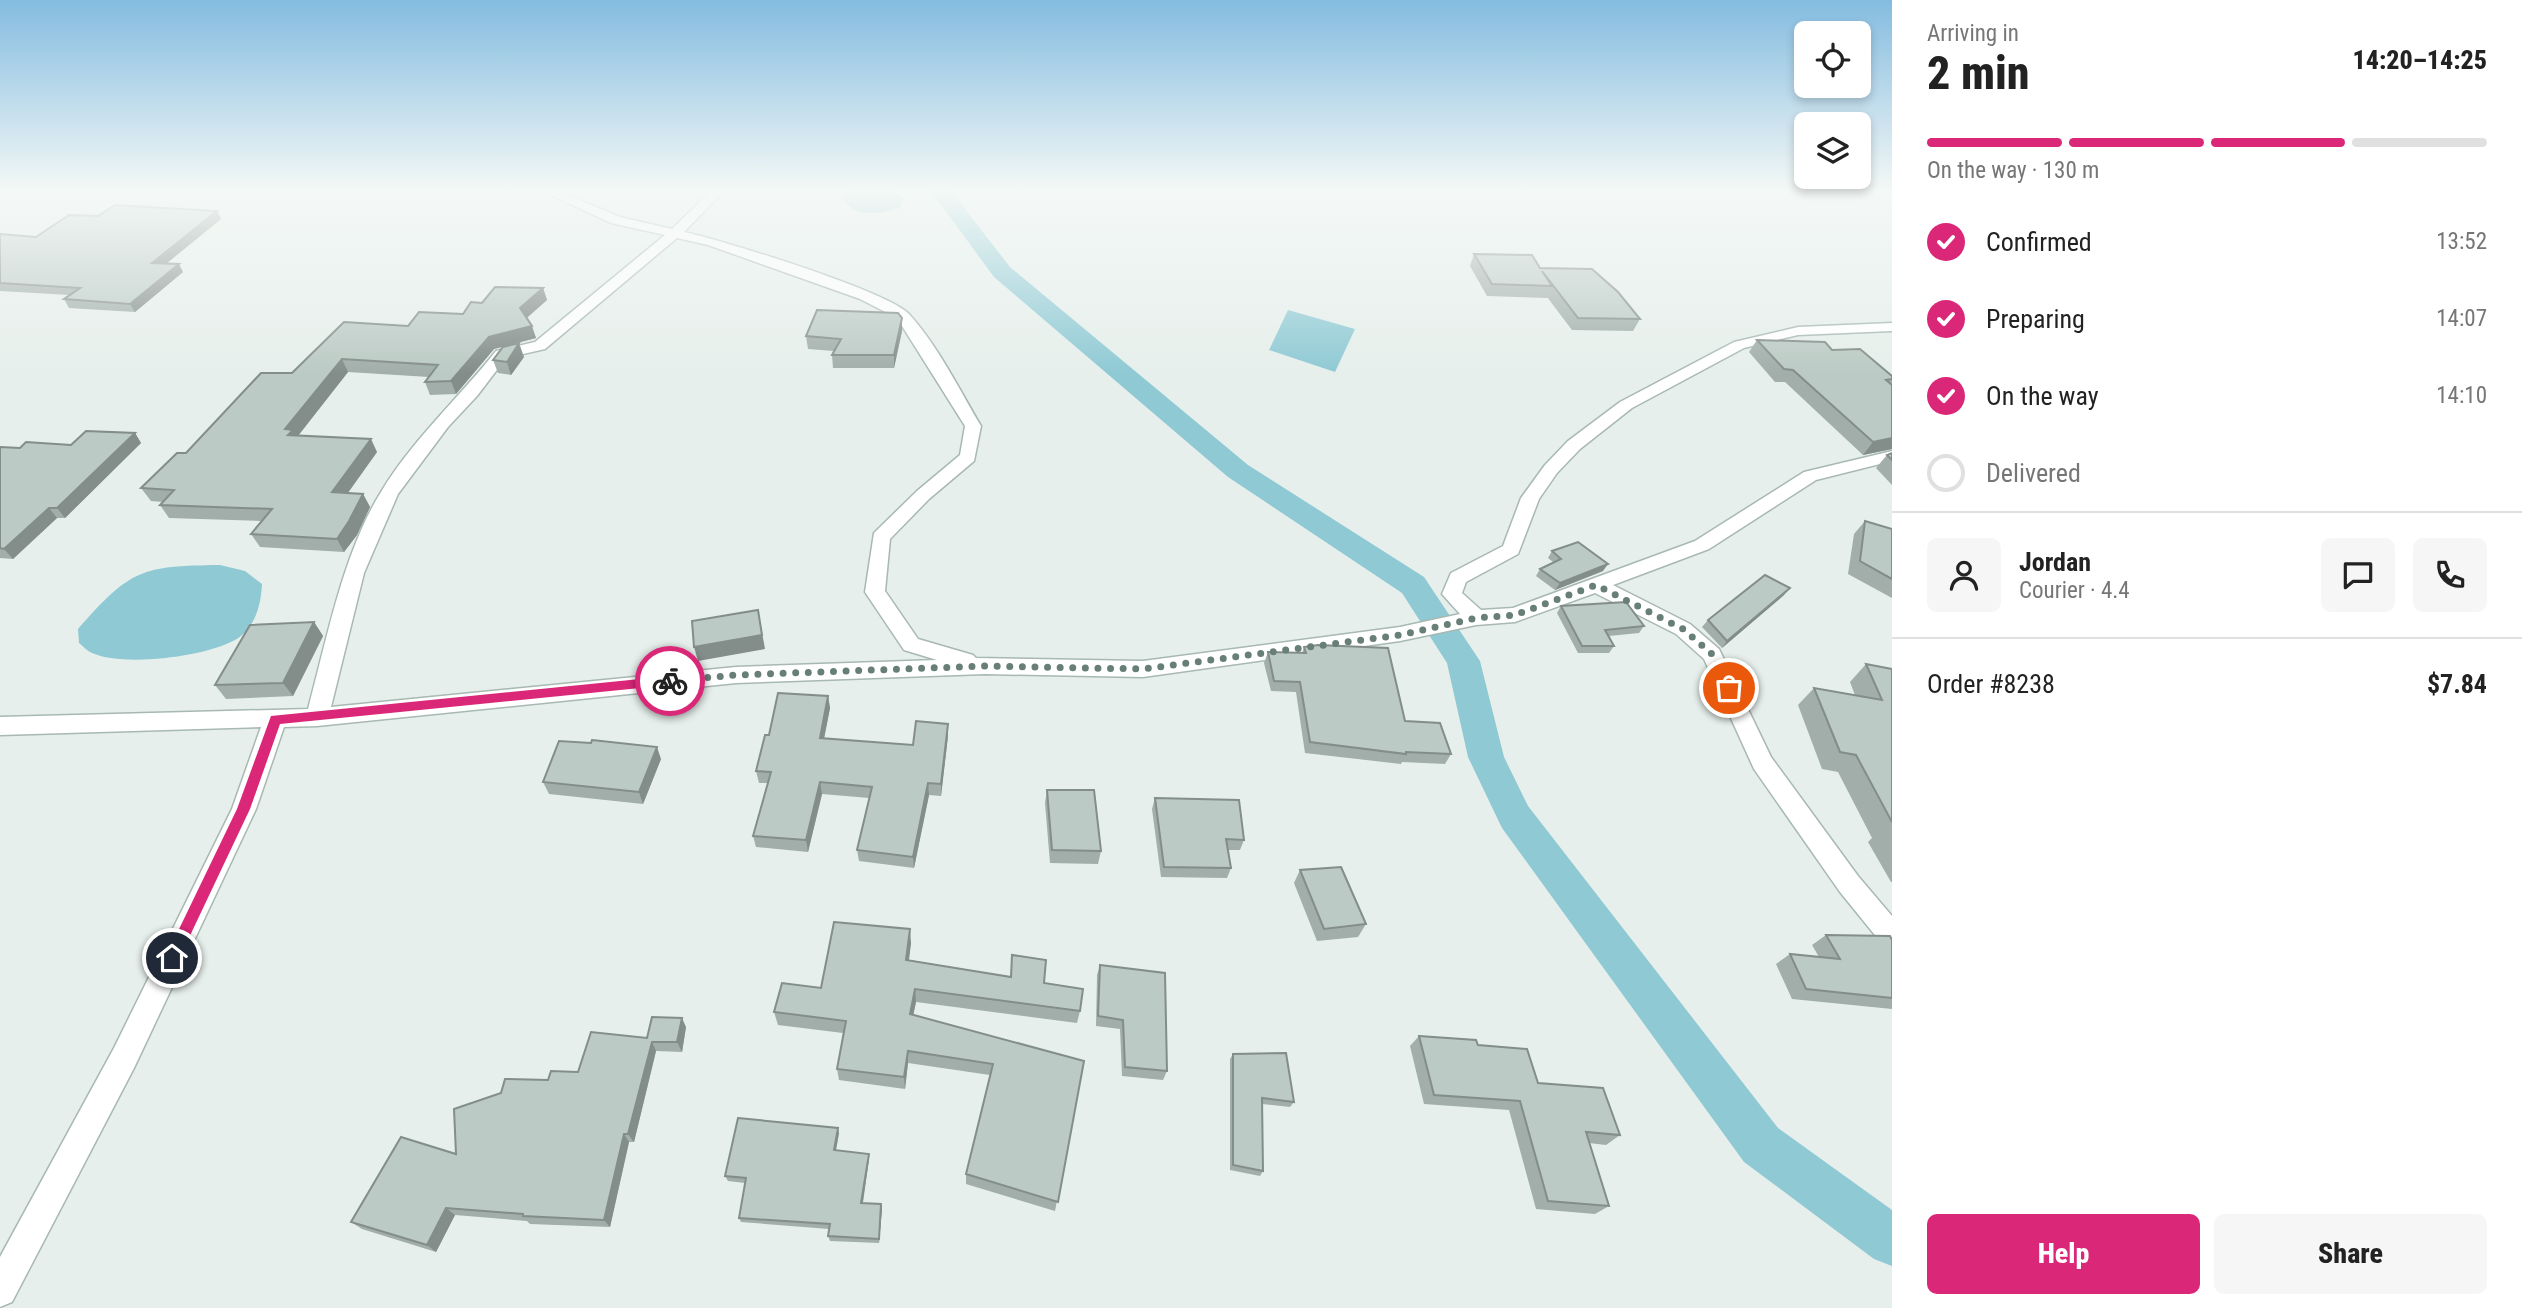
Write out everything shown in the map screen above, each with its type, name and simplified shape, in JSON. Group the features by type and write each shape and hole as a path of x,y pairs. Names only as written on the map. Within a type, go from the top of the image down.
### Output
{"street":[{"path":"317,717 354,573 389,493 442,423 471,393 501,354 540,346 652,252"},
{"path":"740,252 865,296 902,315 924,345 973,426 968,457 923,495 881,537 875,592 911,645 985,666"},
{"path":"1476,618 1452,594 1458,579 1511,550 1530,498 1550,469 1574,445 1626,405 1740,345 1798,331 1892,327"},
{"path":"0,726 317,717 736,675 985,666 1143,669 1400,635 1476,618 1515,615 1702,545 1810,476 1892,456"},
{"path":"1596,585 1683,629 1712,654 1762,762 1849,884 1892,936"},
{"path":"0,1290 142,1021 244,809 275,719"}],"water":[{"path":"1288,310 1355,329 1335,372 1269,350"},
{"path":"220,565 245,571 262,584 256,616 248,630 235,640 204,651 143,660 106,657 90,652 79,643 78,629 111,594 139,575 172,567"}],"building":[{"path":"0,252 166,252 152,263 179,264 130,304 64,299 80,288 0,283"},
{"path":"1474,254 1532,255 1540,268 1592,269 1618,292 1640,319 1578,318 1542,271 1552,286 1492,284"},
{"path":"495,287 543,288 520,308 532,326 489,337 451,381 425,382 438,365 342,359 285,429 293,430 288,435 371,439 332,492 363,494 337,539 251,534 272,509 160,505 174,490 141,488 177,453 186,453 261,373 292,373 344,322 408,326 419,312 463,314 471,302 482,303"},
{"path":"817,310 898,313 902,318 894,355 832,355 841,339 806,336"},
{"path":"1757,340 1825,342 1832,350 1860,349 1892,376 1892,379 1886,380 1892,385 1892,438 1873,442 1793,370 1784,369"},
{"path":"519,343 507,362 493,360 503,347"},
{"path":"86,431 135,433 57,508 49,508 4,549 0,548 0,447 20,448 26,442 71,445"},
{"path":"1865,521 1892,529 1892,579 1860,561"},
{"path":"1578,542 1608,564 1560,583 1540,569 1561,559 1552,551"},
{"path":"1765,575 1790,588 1727,641 1708,620"},
{"path":"1626,602 1644,626 1605,630 1614,646 1582,646 1561,606"},
{"path":"758,610 762,635 694,647 692,621"},
{"path":"314,622 283,683 215,685 250,625"},
{"path":"1318,645 1388,648 1405,721 1440,723 1451,754 1406,754 1310,742 1300,682 1274,681 1268,652 1306,653 1304,647"},
{"path":"1866,664 1892,669 1892,822 1856,755 1840,752 1814,688 1882,700"},
{"path":"778,693 828,696 820,738 913,745 916,721 948,724 941,784 928,783 913,857 857,850 872,787 820,782 806,840 753,836 771,772 756,771 765,735 769,735"},
{"path":"592,740 657,747 639,792 543,782 559,741 591,743"},
{"path":"1047,790 1094,790 1101,851 1052,850"},
{"path":"1155,798 1239,800 1244,840 1226,839 1231,868 1164,867"},
{"path":"1341,867 1366,924 1324,929 1300,870"},
{"path":"834,922 910,929 906,960 1011,977 1012,955 1046,960 1044,983 1083,989 1080,1011 915,989 910,1014 1084,1061 1058,1202 966,1174 993,1064 908,1051 904,1077 837,1069 846,1021 774,1012 782,983 821,988"},
{"path":"1826,935 1890,936 1892,998 1806,989 1790,954 1840,959"},
{"path":"1100,965 1165,973 1167,1071 1125,1067 1123,1020 1098,1016"},
{"path":"652,1017 682,1018 677,1042 652,1042 628,1134 624,1134 604,1220 523,1216 446,1208 427,1245 351,1222 401,1137 456,1154 454,1109 501,1093 505,1079 548,1080 551,1071 578,1072 591,1032 647,1038"},
{"path":"1419,1036 1476,1040 1478,1045 1527,1049 1538,1083 1603,1088 1620,1135 1586,1132 1609,1206 1548,1201 1520,1101 1434,1095"},
{"path":"1286,1053 1294,1102 1262,1098 1263,1171 1233,1165 1233,1054"},
{"path":"738,1118 838,1128 834,1150 869,1154 861,1203 881,1204 879,1239 828,1236 830,1224 739,1218 746,1178 725,1176"}],"waterway":[{"path":"987,252 1002,272 1238,471 1413,585 1463,661 1486,757 1515,817 1761,1145 1892,1241"}],"way so far":[{"path":"670,681 736,675 985,666 1143,669 1216,657 1400,635 1476,618 1515,615 1596,585 1683,629 1712,654 1729,688"}],"route":[{"path":"172,958 244,809 275,719 670,681"}]}
